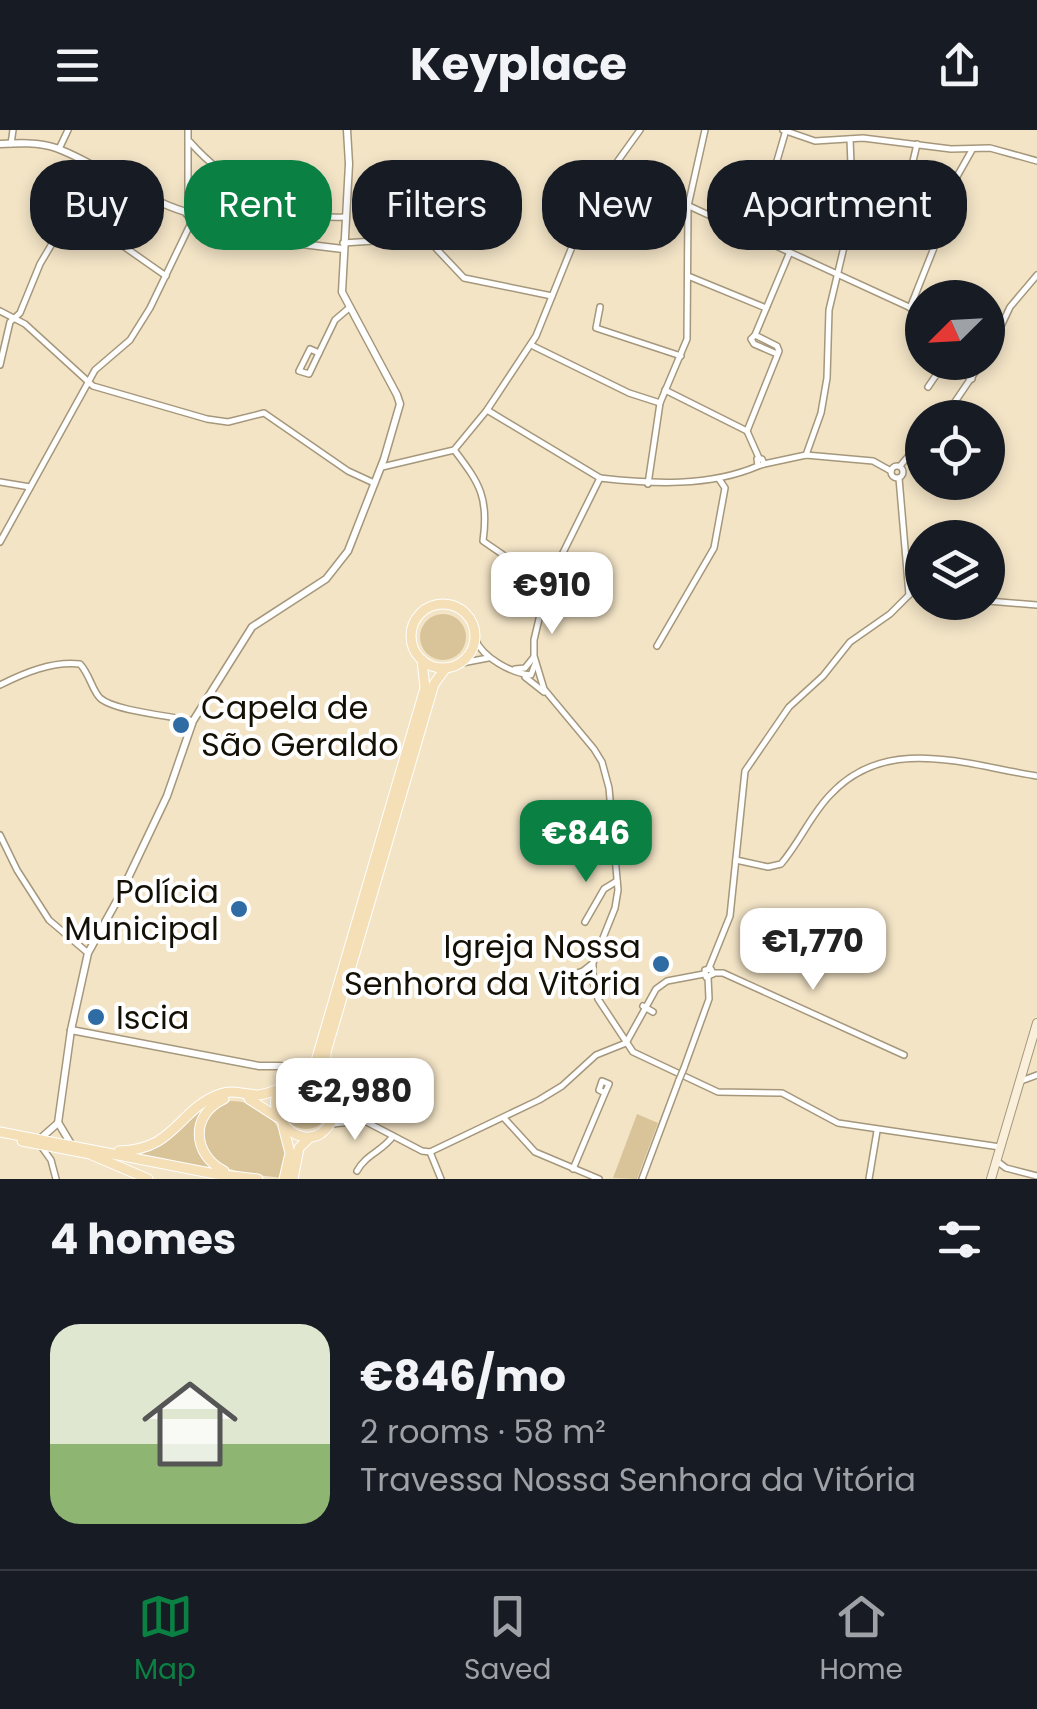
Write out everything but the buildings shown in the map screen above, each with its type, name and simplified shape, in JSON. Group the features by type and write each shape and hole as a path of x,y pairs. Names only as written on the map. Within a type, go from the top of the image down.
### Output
{"main road":[{"path":"103,1151 128,1151 155,1144 210,1098 221,1094 264,1094 304,1075 316,1061 425,688 422,660 412,646 412,629 421,613 448,604 465,613 476,639 462,663 438,676 326,1052 326,1083 336,1100 335,1114 329,1125 299,1148 293,1179"},
{"path":"422,660 446,669"},
{"path":"991,1179 1037,1023"},
{"path":"304,1075 326,1083"},
{"path":"283,1086 276,1104 290,1153 284,1179"},
{"path":"226,1177 200,1148 199,1126 209,1108 228,1098 260,1103 298,1135 312,1135"},
{"path":"0,1134 89,1154 258,1179"},
{"path":"40,1142 71,1144 226,1177"},
{"path":"89,1154 148,1179"}],"street":[{"path":"11,144 12,130"},
{"path":"59,149 68,130"},
{"path":"188,130 190,160"},
{"path":"56,1177 40,1142 58,1122 71,1030 88,953 167,796 193,721 252,627 307,593 337,568 360,527 400,404 340,281 349,164 347,130"},
{"path":"382,466 454,450 487,410 530,345 595,196 640,130"},
{"path":"648,484 660,403 687,339 688,206 705,130"},
{"path":"777,160 785,130 815,141 863,138 972,150 990,148 1037,161"},
{"path":"863,138 865,130"},
{"path":"850,139 851,160"},
{"path":"190,142 202,156 238,182 269,198 314,217 345,217"},
{"path":"0,144 59,149 150,199 184,210"},
{"path":"912,160 916,144"},
{"path":"921,280 956,180 972,150"},
{"path":"194,160 202,156"},
{"path":"749,164 774,170 799,178 795,199 745,188 749,164"},
{"path":"688,206 905,306"},
{"path":"0,366 10,322 20,313 40,264 69,215 96,227 166,276"},
{"path":"0,542 95,370 130,340 184,238"},
{"path":"332,245 422,238 464,278 552,296"},
{"path":"806,455 821,413 827,378 829,310 844,250"},
{"path":"747,430 778,354 777,346 755,336 788,254"},
{"path":"1005,318 1037,275"},
{"path":"688,276 766,308"},
{"path":"600,307 596,328 680,356"},
{"path":"318,353 310,350 299,371 308,374 335,320 350,308"},
{"path":"0,311 15,317 93,386 206,419 228,422 264,413 348,471 376,484"},
{"path":"530,345 629,393 660,403"},
{"path":"928,387 933,380"},
{"path":"666,390 747,430 760,463"},
{"path":"487,410 600,478 648,484 716,478 741,474 760,463 806,455 873,461 900,478"},
{"path":"454,450 479,482 487,512 484,541 547,584"},
{"path":"891,472 905,460"},
{"path":"900,466 904,472 900,478 905,536"},
{"path":"546,693 534,656 536,623 547,584 600,478"},
{"path":"656,646 714,548 726,488 716,478"},
{"path":"0,482 30,487"},
{"path":"642,1179 709,1000 709,973 730,916 744,774 789,707 823,676 850,642 905,600"},
{"path":"1005,603 1037,606"},
{"path":"476,639 481,651 546,693 602,762 609,788 617,881 615,908 593,964 592,982 598,999 634,1052 718,1092 782,1094 838,1123 1001,1147"},
{"path":"514,670 524,668 534,656"},
{"path":"462,663 491,658"},
{"path":"0,685 21,674 65,662 80,664 90,675 96,695 109,704 193,721"},
{"path":"736,860 768,867 781,864 831,794 845,781 889,758 928,758 1037,776"},
{"path":"0,835 49,920 88,953"},
{"path":"586,922 604,889 617,881"},
{"path":"550,982 593,964"},
{"path":"430,1152 562,1086 596,1055 626,1043 643,1006 667,981 723,973 904,1055"},
{"path":"643,1006 653,1012"},
{"path":"71,1030 259,1066 282,1066 304,1075"},
{"path":"282,1066 283,1086"},
{"path":"1020,1080 1037,1075"},
{"path":"573,1169 606,1093"},
{"path":"336,1100 364,1121 430,1152 441,1179"},
{"path":"504,1118 535,1152 598,1179"},
{"path":"329,1125 364,1121"},
{"path":"58,1122 71,1144"},
{"path":"869,1179 878,1131"},
{"path":"357,1171 363,1160 392,1136"},
{"path":"996,1162 1037,1176"}],"shaded area":[{"path":"443,614 459,621 466,637 459,653 443,660 427,653 420,637 427,621"},
{"path":"306,1081 323,1088 330,1105 323,1122 306,1129 289,1122 282,1105 289,1088"},
{"path":"214,1100 195,1130 199,1151 212,1169 136,1154 167,1140"},
{"path":"231,1101 258,1108 278,1127 285,1149 281,1178 232,1170 207,1152 203,1142 206,1123 220,1106"},
{"path":"637,1114 658,1123 637,1179 613,1178"}],"place":[{"name":"Capela de São Geraldo","path":"181,725"},
{"name":"Polícia Municipal","path":"239,909"},
{"name":"Igreja Nossa Senhora da Vitória","path":"661,964"},
{"name":"Iscia","path":"96,1017"}]}
